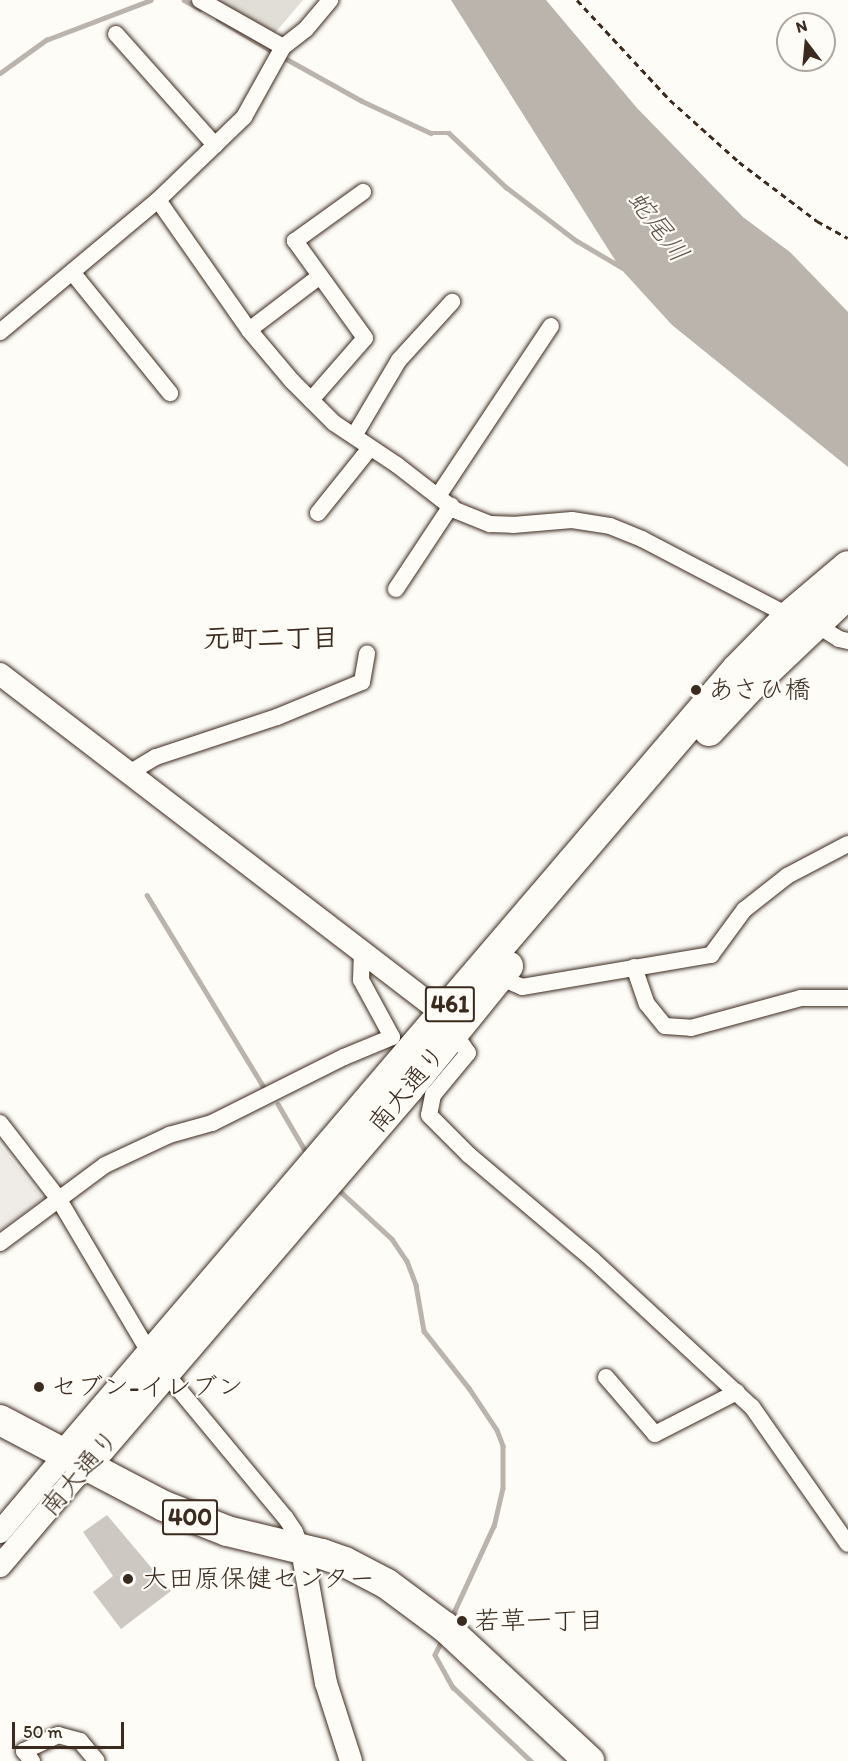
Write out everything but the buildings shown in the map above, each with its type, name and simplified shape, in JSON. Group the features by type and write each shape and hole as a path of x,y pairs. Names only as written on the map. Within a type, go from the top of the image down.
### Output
{"highway":[{"name":"南大通り","path":"448,1024 499,977 702,739 752,685 802,620 848,566"},
{"name":"南大通り","path":"76,1460 448,1024 737,669 802,620 848,594"},
{"name":"400","path":"0,1420 164,1506 195,1519 227,1531 322,1554 360,1569 413,1601 445,1627 589,1761"}],"street":[{"path":"200,0 283,47"},
{"path":"0,332 158,200 244,117 283,47 306,29 330,0"},
{"path":"116,34 215,145"},
{"path":"311,400 365,338 295,241 363,192"},
{"path":"158,200 249,330 311,400 334,423 444,501 490,524 513,525 572,520 610,526 642,539 838,639 848,641"},
{"path":"72,272 170,393"},
{"path":"249,330 320,276"},
{"path":"354,436 399,360 452,302"},
{"path":"396,589 444,501 551,326"},
{"path":"318,513 370,447"},
{"path":"129,773 156,757 277,717 362,682 367,653"},
{"path":"0,674 362,952 448,1024 468,1053 433,1095 429,1115 469,1155 592,1259 752,1407 848,1544"},
{"path":"499,977 522,987 711,955 744,910 787,876 848,844"},
{"path":"0,1243 105,1165 169,1135 212,1123 344,1056 392,1037 361,980 362,952"},
{"path":"634,967 647,1004 665,1026 691,1028 801,998 848,998"},
{"path":"0,1123 58,1198 158,1365 295,1532 302,1550 326,1683 351,1761"},
{"path":"606,1377 655,1434 737,1392"},
{"name":"南大通り","path":"0,1532 76,1460"},
{"name":"南大通り","path":"0,1566 76,1460"},
{"path":"33,1761 24,1751 58,1735 80,1742 97,1761"}],"path":[{"path":"577,0 670,100 739,162 817,220 848,238"}],"shaded area":[{"path":"215,0 303,0 274,34"},
{"path":"0,1145 43,1199 0,1230"}],"water":[{"name":"蛇尾川","path":"451,0 546,0 637,108 743,217 790,252 848,312 848,467 672,325 620,268"}],"waterway":[{"path":"0,73 46,40 151,0"},
{"path":"184,0 200,9"},
{"path":"218,19 275,53"},
{"path":"283,57 362,101 431,133 449,133 506,187 577,241 623,268"},
{"path":"147,895 263,1086"},
{"path":"278,1104 306,1152"},
{"path":"340,1191 392,1239 407,1261 416,1285 424,1331 469,1388 497,1430 503,1446 503,1488 494,1526 453,1615"},
{"path":"441,1643 435,1655 453,1687 531,1761"}],"place":[{"name":"あさひ橋","path":"696,690"},
{"name":"セブン-イレブン","path":"39,1387"},
{"name":"大田原保健センター","path":"128,1579"},
{"name":"若草一丁目","path":"462,1621"}],"district":[{"name":"元町二丁目","path":"271,638"}]}
